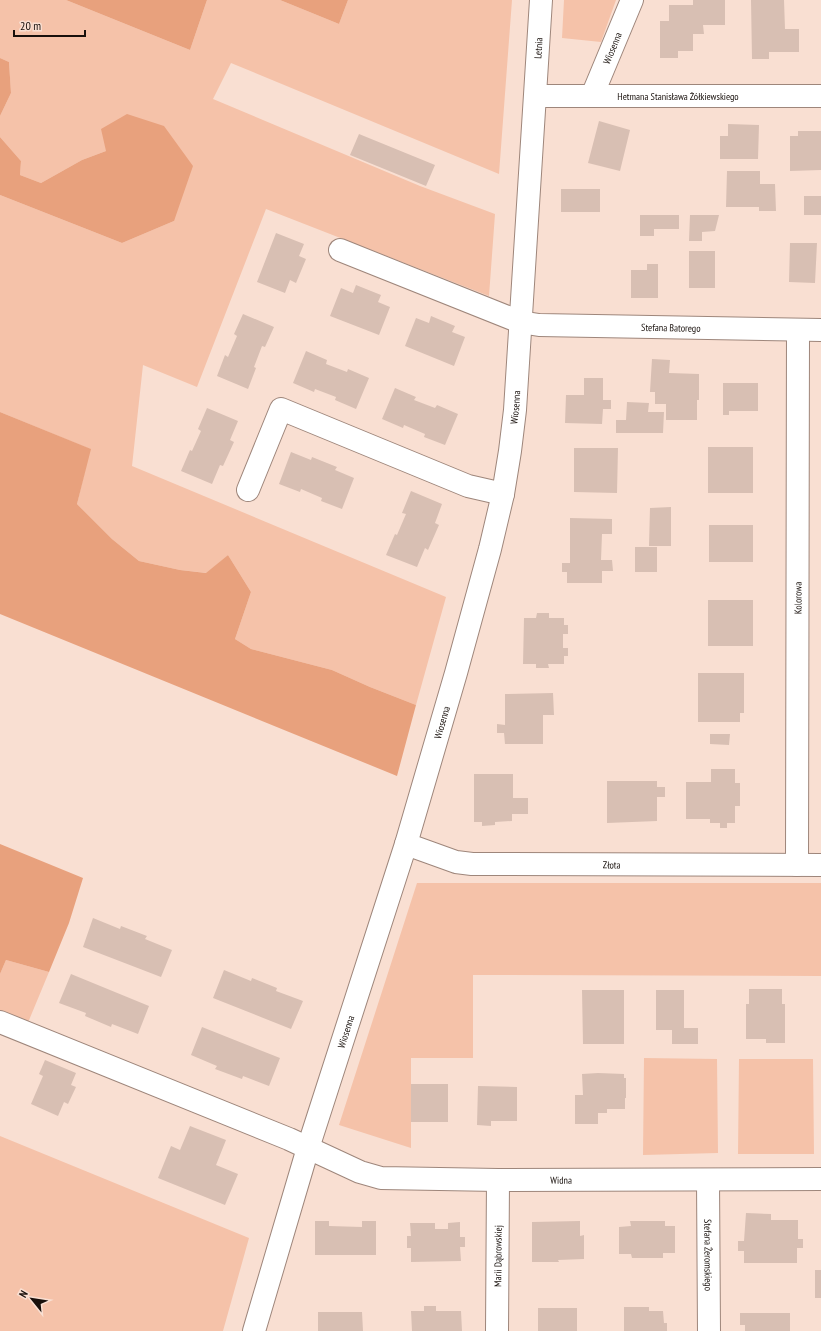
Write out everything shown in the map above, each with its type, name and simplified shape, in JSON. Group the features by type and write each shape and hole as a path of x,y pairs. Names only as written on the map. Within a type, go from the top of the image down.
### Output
{"street":[{"name":"Letnia","path":"536,96 541,0"},
{"name":"Wiosenna","path":"592,96 632,0"},
{"name":"Hetmana Stanisława Żółkiewskiego","path":"536,96 821,96"},
{"name":"Wiosenna","path":"254,1331 308,1148 406,844 480,585 503,494 515,410 536,96"},
{"name":"Stefana Batorego","path":"340,250 520,322 539,326 821,330"},
{"name":"Kolorowa","path":"797,865 798,330"},
{"path":"248,490 281,409 468,486 503,494"},
{"name":"Złota","path":"406,844 456,862 472,864 821,865"},
{"name":"Widna","path":"0,1022 289,1139 360,1172 381,1178 498,1180 821,1179"},
{"name":"Marii Dąbrowskiej","path":"497,1331 498,1180"},
{"name":"Stefana Żeromskiego","path":"708,1180 709,1331"}],"shaded area":[{"path":"0,0 66,0 190,50 207,0 280,0 339,24 348,0 512,0 499,174 231,63 213,99 420,186 495,214 489,296 266,209 197,387 143,365 132,466 446,597 416,705 332,670 251,649 235,639 251,592 228,555 207,573 180,570 139,561 112,539 77,504 90,449 0,412 0,195 122,243 174,221 106,151 82,160 41,183 20,175 21,161 0,137 0,116 11,93 9,62 0,58"},
{"path":"66,0 207,0 190,50"},
{"path":"280,0 348,0 339,24"},
{"path":"564,0 616,0 601,42 562,38"},
{"path":"0,58 9,62 11,93 0,116"},
{"path":"127,114 164,126 193,166 174,221 122,243 0,195 0,137 21,161 20,175 41,183 82,160 106,151 101,129"},
{"path":"0,412 91,449 77,504 112,539 139,561 180,570 206,573 228,555 251,592 235,639 251,649 332,670 416,705 397,776 0,614"},
{"path":"0,844 83,878 69,923 49,972 6,960 0,974"},
{"path":"417,883 821,883 821,976 473,975 473,1058 411,1058 411,1148 339,1125"},
{"path":"6,960 49,972 27,1025 0,1013 0,974"},
{"path":"644,1058 717,1059 718,1153 643,1155"},
{"path":"739,1059 813,1059 814,1154 738,1154"},
{"path":"0,1136 249,1238 223,1331 0,1331"}],"building":[{"path":"693,0 725,0 725,25 703,25 704,34 693,34 693,51 678,51 678,58 660,58 660,21 669,21 669,5 693,5"},
{"path":"751,0 784,0 785,29 799,29 799,52 769,52 769,59 752,59"},
{"path":"599,121 630,130 620,171 588,163"},
{"path":"728,124 759,125 758,159 720,159 720,136 728,136"},
{"path":"798,131 821,131 821,170 790,171 790,136 798,136"},
{"path":"359,134 435,165 426,186 350,155"},
{"path":"727,171 760,171 760,184 775,184 776,211 759,211 759,207 726,207"},
{"path":"561,189 600,189 600,212 561,212"},
{"path":"804,196 821,196 821,215 804,215"},
{"path":"640,215 679,215 679,229 654,229 654,236 640,236"},
{"path":"690,215 719,215 715,231 702,232 702,241 689,241"},
{"path":"276,233 304,244 299,256 306,259 296,283 290,280 285,293 257,282"},
{"path":"790,243 817,243 815,283 789,282"},
{"path":"689,251 715,251 715,288 689,288"},
{"path":"647,264 658,264 658,298 631,298 631,270 647,270"},
{"path":"356,285 381,295 378,302 390,307 379,335 330,316 341,288 353,293"},
{"path":"243,314 274,327 265,347 262,346 248,389 217,376 225,355 228,357 237,336 234,334"},
{"path":"431,316 455,326 452,332 465,337 454,366 405,346 416,318 429,323"},
{"path":"306,351 327,360 326,364 347,372 348,369 369,378 356,409 335,400 336,397 315,389 314,392 293,383"},
{"path":"652,359 670,360 669,373 699,374 697,420 666,420 666,404 655,404 655,392 650,392"},
{"path":"584,378 603,378 603,400 611,400 611,409 603,409 602,424 565,423 566,395 584,395"},
{"path":"723,383 758,383 758,411 729,411 729,415 723,415"},
{"path":"395,388 416,397 414,400 435,408 437,405 458,414 445,445 424,437 425,434 404,425 403,428 382,419"},
{"path":"627,402 649,403 648,412 664,412 663,433 616,433 616,420 626,420"},
{"path":"207,408 238,421 230,440 234,442 223,466 220,465 212,484 181,471 190,450 192,451 201,431 198,429"},
{"path":"708,447 753,447 753,493 708,493"},
{"path":"574,448 618,448 617,493 574,492"},
{"path":"291,452 311,460 312,457 337,467 335,470 354,478 342,509 321,501 322,498 301,489 300,492 279,484"},
{"path":"411,491 442,504 435,523 439,525 428,550 425,548 417,567 386,555 406,514 402,513"},
{"path":"671,507 671,546 649,546 650,508"},
{"path":"570,518 612,519 612,534 602,534 601,560 612,560 613,571 602,571 602,583 567,583 567,572 562,572 562,563 570,563"},
{"path":"709,525 753,525 753,562 709,562"},
{"path":"635,547 657,547 657,572 635,572"},
{"path":"708,600 753,600 753,646 708,646"},
{"path":"537,613 549,613 549,618 564,618 564,625 568,625 568,634 563,634 563,648 568,648 568,656 564,656 564,664 548,664 549,668 536,668 536,664 523,664 524,618 536,618"},
{"path":"698,673 744,673 744,713 740,713 740,722 698,722"},
{"path":"553,693 554,715 543,715 543,744 505,744 504,733 497,733 497,724 505,725 505,694"},
{"path":"710,734 730,734 729,745 710,744"},
{"path":"711,769 735,769 735,783 740,783 740,806 735,806 735,823 727,823 727,828 720,828 720,823 710,823 710,819 686,819 686,782 711,782"},
{"path":"474,774 513,774 513,798 528,798 528,814 512,814 512,821 495,822 495,825 482,826 482,822 474,822"},
{"path":"607,781 657,781 657,787 665,787 665,797 657,797 657,821 607,823"},
{"path":"93,918 120,929 121,926 147,936 145,939 172,950 161,977 83,947"},
{"path":"224,970 251,981 252,978 277,988 276,991 303,1001 291,1029 213,998"},
{"path":"71,974 149,1006 138,1034 112,1024 111,1027 85,1016 86,1013 59,1003"},
{"path":"749,989 782,989 782,1004 785,1004 785,1043 766,1043 766,1039 746,1039 746,1004 749,1004"},
{"path":"582,990 624,990 624,1044 583,1044"},
{"path":"656,990 684,990 684,1028 698,1028 698,1044 672,1044 672,1030 656,1030"},
{"path":"202,1027 280,1058 269,1086 243,1076 242,1079 215,1069 217,1066 191,1055"},
{"path":"45,1060 76,1073 71,1085 76,1087 68,1104 64,1102 58,1116 31,1104 43,1076 39,1074"},
{"path":"582,1074 624,1074 624,1078 626,1078 625,1109 607,1109 607,1113 598,1113 598,1124 575,1124 575,1095 583,1095"},
{"path":"411,1084 448,1084 448,1122 411,1122"},
{"path":"478,1086 517,1087 517,1121 491,1121 491,1126 477,1125"},
{"path":"190,1126 226,1140 216,1165 238,1174 225,1205 158,1178 171,1146 180,1150"},
{"path":"746,1213 771,1214 771,1220 798,1220 798,1239 803,1239 803,1248 797,1248 797,1263 744,1263 744,1251 738,1251 738,1241 744,1241"},
{"path":"315,1221 329,1221 329,1226 362,1227 362,1221 376,1221 376,1255 315,1255"},
{"path":"580,1221 580,1236 584,1235 584,1259 558,1260 559,1262 532,1262 532,1222"},
{"path":"630,1221 665,1221 665,1226 675,1226 675,1253 663,1253 663,1258 632,1258 631,1254 619,1254 619,1227 631,1226"},
{"path":"460,1222 460,1237 465,1237 465,1247 460,1247 461,1261 411,1262 411,1248 407,1248 407,1236 411,1236 410,1223 435,1223 435,1229 448,1229 448,1223"},
{"path":"815,1270 821,1270 821,1298 815,1298"},
{"path":"424,1306 436,1306 436,1311 461,1311 462,1331 412,1331 411,1311 424,1311"},
{"path":"624,1307 649,1307 649,1311 663,1311 664,1323 667,1323 667,1331 624,1331"},
{"path":"538,1308 577,1308 577,1331 538,1331"},
{"path":"318,1312 362,1312 363,1331 318,1331"},
{"path":"740,1313 790,1313 790,1331 745,1331 745,1325 740,1325"}]}
